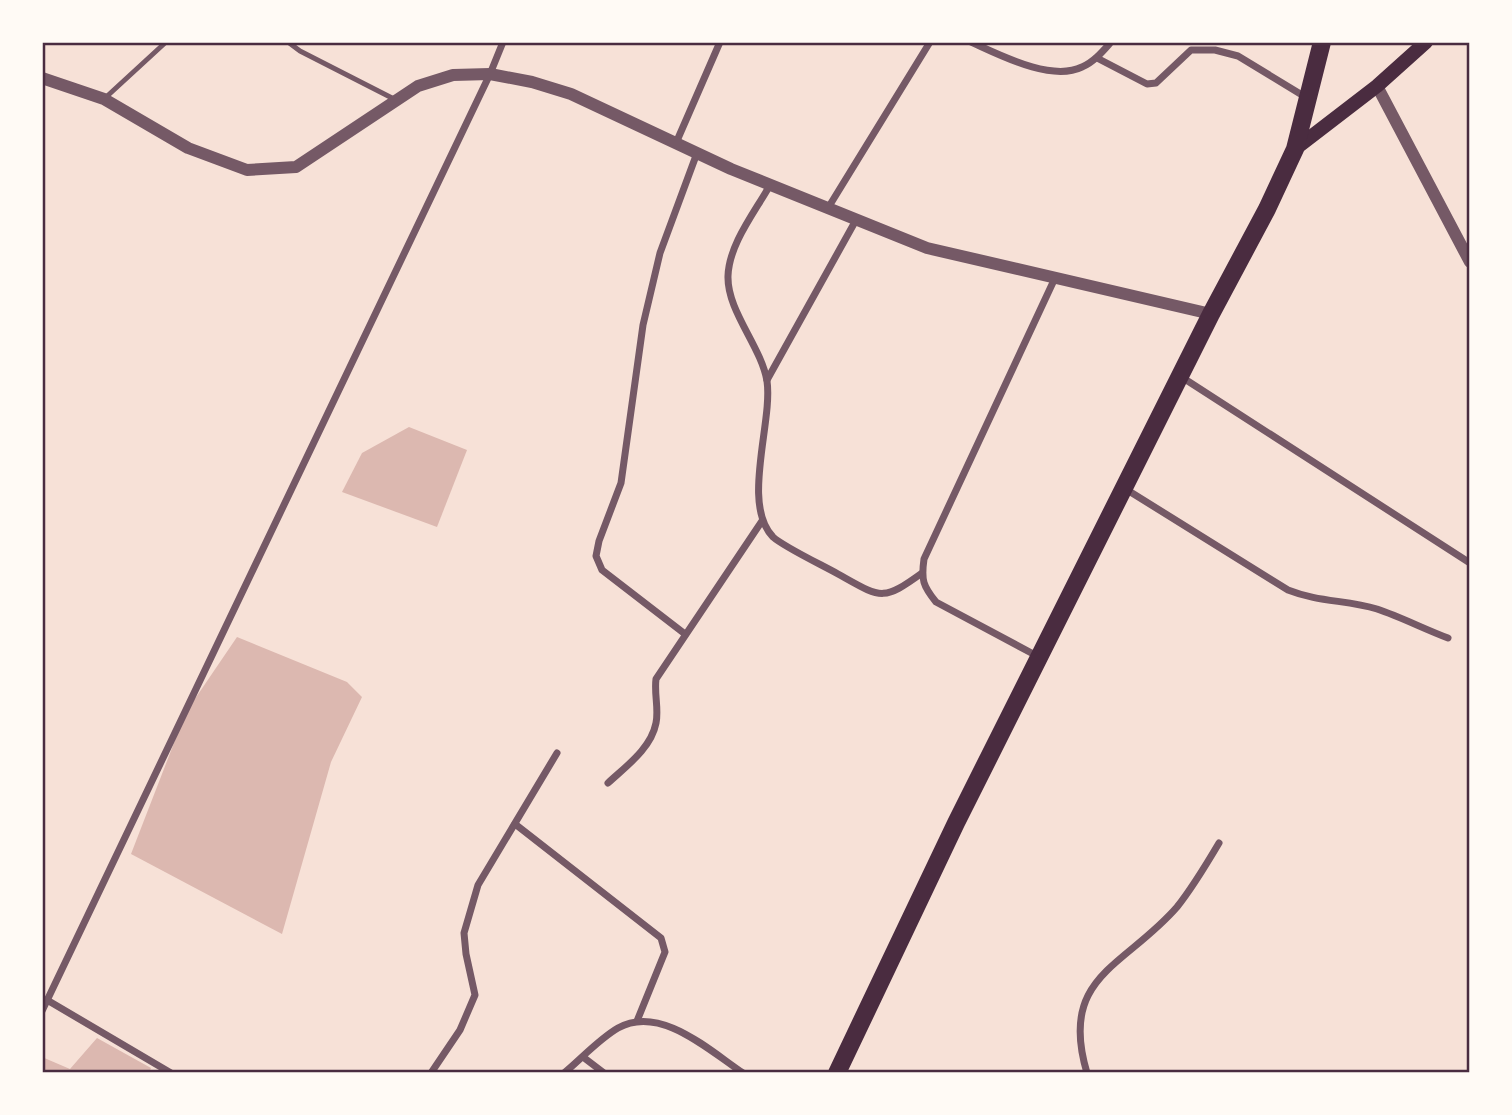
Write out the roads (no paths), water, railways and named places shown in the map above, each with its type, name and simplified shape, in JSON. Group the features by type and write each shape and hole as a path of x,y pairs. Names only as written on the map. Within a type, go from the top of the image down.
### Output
{"main road":[{"path":"842,1071 956,822 1295,149 1322,42"},
{"path":"1295,149 1377,86 1426,42"}],"street":[{"path":"42,1011 503,42"},
{"path":"676,143 720,42"},
{"path":"828,208 930,42"},
{"path":"971,42 1033,67 1059,71 1081,68 1097,58 1111,42"},
{"path":"1097,58 1147,84 1156,83 1191,50 1215,50 1238,56 1308,99"},
{"path":"42,78 104,99 188,148 247,170 296,167 418,86 453,75 490,74 532,82 571,94 697,153 927,248 1211,314"},
{"path":"1377,86 1470,262"},
{"path":"685,634 602,570 596,556 621,483 643,325 660,253 697,153"},
{"path":"771,185 738,244 731,260 728,278 732,298 766,380 768,409 759,461 762,521 774,538 879,594 894,593 922,573"},
{"path":"766,380 856,220"},
{"path":"1039,657 936,602 925,588 922,573 924,559 1055,278"},
{"path":"1180,376 1470,563"},
{"path":"1124,488 1287,590 1308,598 1378,610 1448,638"},
{"path":"608,783 641,752 651,736 656,724 656,679 762,521"},
{"path":"430,1073 460,1030 475,995 464,933 478,885 558,753"},
{"path":"515,824 661,938 665,952 637,1021"},
{"path":"1087,1073 1079,1032 1082,1008 1096,981 1177,907 1219,844"},
{"path":"47,1000 171,1073"},
{"path":"564,1073 618,1028 637,1021 664,1024 691,1038 743,1073"},
{"path":"583,1056 604,1073"}],"lane":[{"path":"104,99 166,42"},
{"path":"288,42 300,51 397,100"}]}
